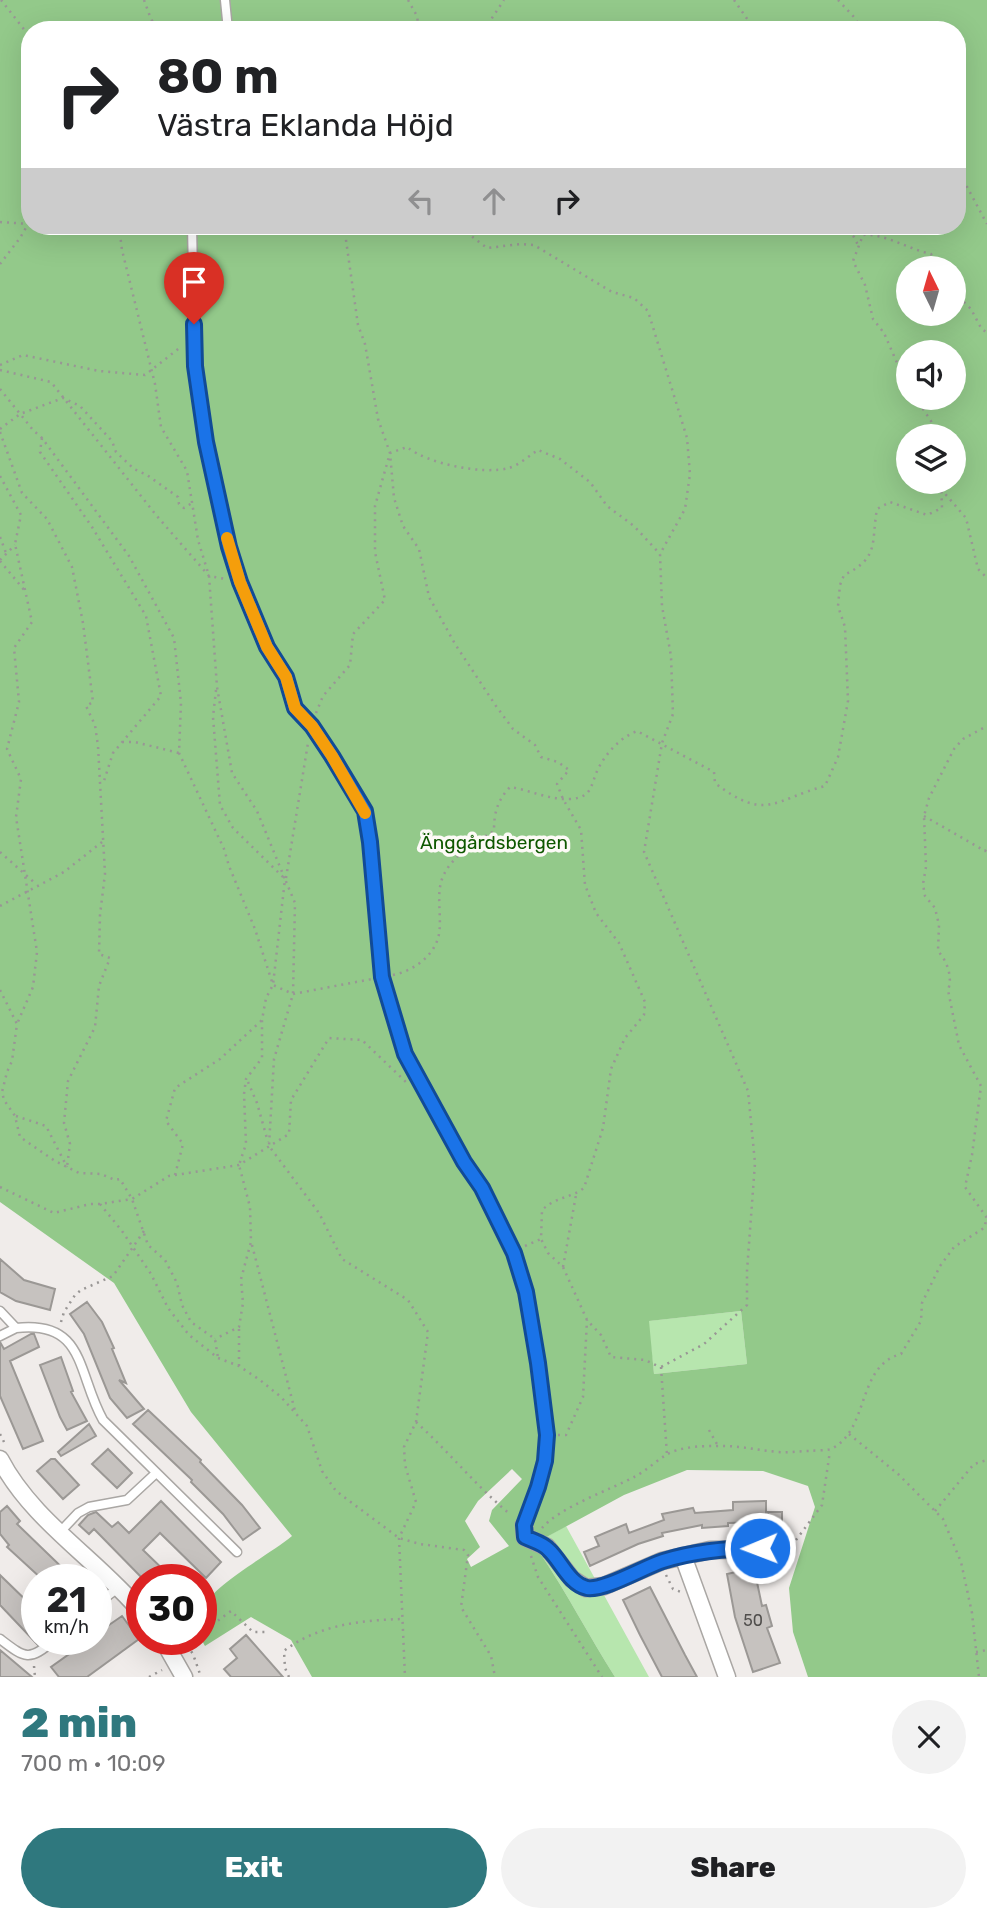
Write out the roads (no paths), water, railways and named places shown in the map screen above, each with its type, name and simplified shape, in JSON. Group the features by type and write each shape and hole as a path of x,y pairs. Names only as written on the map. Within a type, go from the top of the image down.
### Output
{"street":[{"path":"0,1459 34,1506 126,1595"},
{"path":"524,1525 525,1537 547,1547 572,1579 586,1588 604,1586 648,1566 710,1550 783,1549"},
{"path":"683,1556 727,1677"},
{"path":"172,1655 184,1677"}],"lane":[{"path":"226,0 227,21"},
{"path":"192,235 193,342 206,442 229,547 240,582 267,647 286,677 295,708 312,726 365,811 382,977 405,1054 464,1162 482,1188 514,1253 526,1292 547,1435 542,1475 524,1525"},
{"path":"0,1311 16,1328"},
{"path":"0,1336 16,1328 42,1326 58,1332 76,1354 94,1406 103,1420 236,1552"},
{"path":"60,1532 78,1513 89,1507 127,1500 155,1474"},
{"path":"112,1592 119,1587"},
{"path":"0,1639 21,1654"}],"park label":[{"name":"Änggårdsbergen","path":"494,842"}]}
